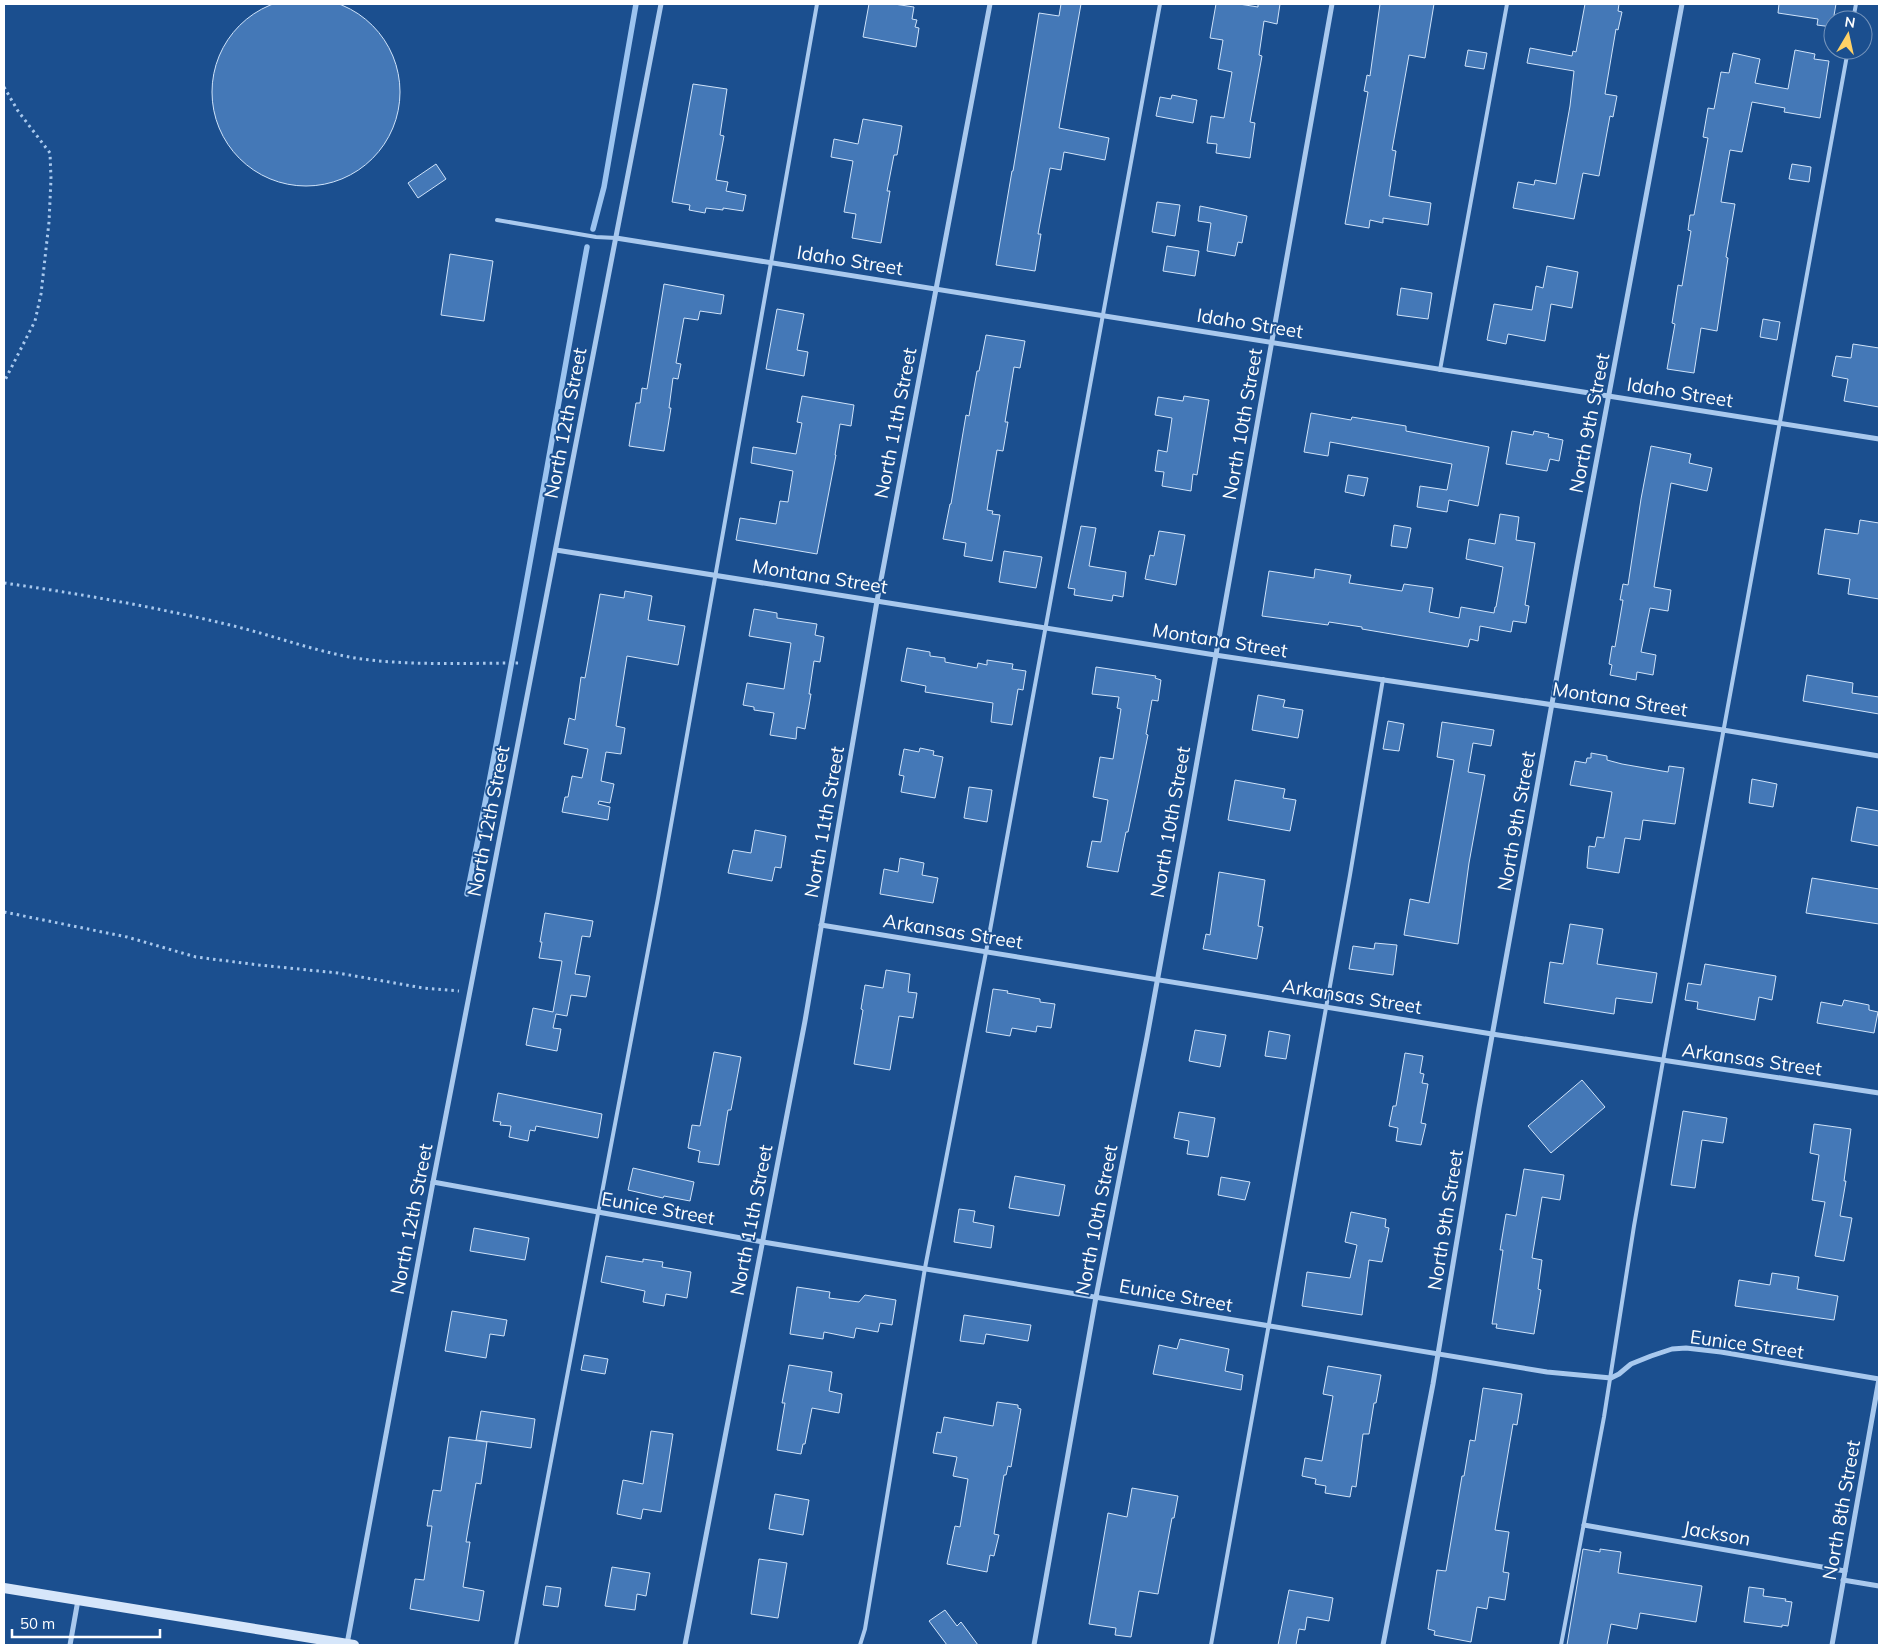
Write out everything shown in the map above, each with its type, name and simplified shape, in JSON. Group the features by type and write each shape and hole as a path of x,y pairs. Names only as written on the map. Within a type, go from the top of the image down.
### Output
{"street":[{"name":"North 12th Street","path":"351,1645 433,1182 661,4"},
{"name":"North 11th Street","path":"685,1645 763,1242 821,925 877,601 990,4"},
{"name":"North 10th Street","path":"1034,1645 1096,1297 1157,980 1332,4"},
{"name":"North 9th Street","path":"1383,1645 1438,1355 1492,1034 1552,704 1682,4"},
{"name":"Idaho Street","path":"616,238 1272,342 1440,371 1879,439"},
{"name":"Montana Street","path":"556,550 1215,655 1723,730 1879,756"},
{"name":"Arkansas Street","path":"821,925 1327,1008 1879,1093"},
{"name":"Eunice Street","path":"433,1182 763,1242 1522,1369 1610,1378 1644,1358 1672,1349 1686,1348 1721,1352 1879,1379"},
{"name":"North 8th Street","path":"1832,1645 1879,1379"},
{"name":"Jackson","path":"1584,1525 1845,1571"},
{"path":"1843,1580 1879,1586"},
{"path":"4,1588 351,1645"},
{"path":"70,1645 78,1599"}],"lane":[{"path":"516,1645 658,898 772,263 801,85 817,4"},
{"path":"860,1645 865,1630 925,1268 986,952 1160,4"},
{"path":"1440,371 1506,4"},
{"path":"1561,1645 1610,1378 1663,1061 1846,60"},
{"path":"497,220 596,237 616,238"},
{"path":"1211,1645 1327,1008 1383,680"}],"path":[{"path":"4,87 18,111 50,153 51,179 42,294 35,322 4,382"},
{"path":"4,583 111,600 237,627 355,658 412,662 534,664"},
{"path":"4,912 127,937 196,957 259,966 338,973 423,988 470,992"}],"building":[{"path":"306,-2 333,2 350,9 372,26 389,48 396,65 400,92 396,119 389,136 372,158 350,175 333,182 306,186 279,182 262,175 240,158 223,136 216,119 212,92 216,65 223,48 240,26 262,9 279,2"},
{"path":"869,4 894,4 914,7 912,19 917,20 915,27 919,28 916,47 863,37"},
{"path":"1061,4 1081,4 1059,128 1109,138 1105,160 1064,152 1061,170 1050,168 1038,234 1041,234 1035,271 996,265 1039,13 1059,16"},
{"path":"1216,4 1239,4 1258,7 1258,4 1280,4 1277,24 1264,21 1259,55 1262,56 1250,122 1255,123 1250,158 1216,153 1217,144 1207,143 1211,116 1224,118 1232,72 1218,69 1223,40 1210,38"},
{"path":"1380,4 1434,4 1425,58 1409,55 1392,150 1396,151 1389,196 1431,203 1428,225 1383,218 1383,223 1370,220 1369,228 1345,224 1368,92 1364,91 1367,75 1370,76"},
{"path":"1585,4 1619,4 1618,11 1622,12 1618,30 1616,29 1605,94 1617,96 1613,117 1610,116 1599,176 1583,173 1574,219 1513,208 1518,182 1534,185 1535,180 1556,184 1570,106 1574,71 1527,63 1530,48 1572,56 1573,51 1576,52"},
{"path":"1779,4 1836,4 1835,10 1823,10 1823,26 1817,25 1818,19 1778,13"},
{"path":"1468,50 1487,53 1484,69 1465,66"},
{"path":"1795,50 1815,54 1814,59 1829,61 1820,118 1784,112 1785,108 1752,102 1742,152 1730,150 1721,202 1735,204 1717,331 1701,328 1694,373 1667,369 1675,324 1672,323 1678,285 1682,286 1691,231 1688,230 1690,215 1694,215 1708,138 1703,137 1708,108 1714,109 1721,72 1729,73 1733,53 1760,59 1755,83 1788,89"},
{"path":"693,84 727,89 720,135 724,136 716,180 728,182 726,191 746,195 743,211 706,208 705,213 689,210 690,205 672,202"},
{"path":"1172,95 1197,100 1193,123 1156,116 1160,97 1171,99"},
{"path":"863,119 902,126 897,155 894,155 887,191 890,191 881,243 852,238 856,214 844,212 853,161 831,157 834,139 858,144"},
{"path":"436,164 446,179 418,198 408,183"},
{"path":"1792,164 1811,167 1809,182 1789,179"},
{"path":"1157,202 1180,205 1175,236 1152,232"},
{"path":"1200,206 1247,216 1242,243 1238,242 1235,256 1207,251 1211,223 1198,221"},
{"path":"1167,246 1199,251 1195,276 1163,271"},
{"path":"450,254 493,261 484,321 441,315"},
{"path":"1547,266 1578,272 1572,308 1551,304 1545,341 1508,334 1506,344 1487,340 1494,304 1532,310 1536,286 1543,288"},
{"path":"664,284 724,295 721,314 700,311 698,320 684,318 676,363 681,364 678,379 673,378 669,408 671,408 664,451 629,446 636,403 640,403 642,388 647,389"},
{"path":"1401,288 1432,293 1428,319 1397,315"},
{"path":"777,309 804,314 797,350 808,352 804,376 766,369"},
{"path":"1763,319 1780,322 1777,340 1760,337"},
{"path":"986,335 1025,341 1020,368 1014,367 1005,422 1008,422 1003,451 997,450 987,510 993,511 992,514 1000,515 992,561 964,556 966,543 943,539 966,415 969,416"},
{"path":"1853,344 1879,348 1879,407 1844,401 1848,379 1832,376 1836,356 1851,358"},
{"path":"802,396 854,405 851,426 840,424 817,554 736,540 740,518 776,524 780,501 788,502 793,471 751,463 753,447 796,454 802,423 797,422"},
{"path":"1184,396 1209,400 1197,475 1193,474 1191,491 1162,486 1164,472 1155,471 1158,450 1167,452 1172,418 1155,415 1158,397 1183,401"},
{"path":"1311,413 1351,420 1352,417 1406,426 1406,431 1489,447 1478,506 1449,500 1447,512 1417,507 1420,486 1447,490 1452,464 1330,442 1328,456 1304,452"},
{"path":"1512,431 1533,435 1534,431 1549,434 1548,437 1563,440 1559,461 1550,459 1547,471 1506,464"},
{"path":"1651,446 1691,454 1689,463 1712,468 1707,491 1671,483 1654,587 1671,590 1668,611 1650,608 1641,652 1656,655 1653,675 1637,672 1636,680 1610,675 1612,665 1609,664 1612,646 1615,647 1623,600 1620,600 1623,584 1628,585"},
{"path":"1348,475 1368,478 1364,496 1345,492"},
{"path":"1500,514 1519,517 1516,540 1535,543 1525,605 1529,606 1526,623 1513,621 1511,632 1480,626 1478,641 1470,639 1468,647 1329,622 1328,625 1262,616 1269,571 1314,578 1315,569 1351,575 1349,583 1402,591 1404,584 1433,588 1429,612 1459,618 1461,607 1494,613 1503,567 1466,559 1469,539 1495,544"},
{"path":"1860,520 1879,523 1879,599 1848,594 1850,579 1818,574 1825,529 1858,534"},
{"path":"1394,525 1411,528 1407,548 1391,546"},
{"path":"1081,526 1096,528 1089,566 1126,572 1123,597 1113,595 1112,601 1074,595 1075,589 1068,588"},
{"path":"1159,531 1185,535 1176,585 1145,579 1150,555 1154,556"},
{"path":"1004,551 1042,557 1036,588 999,582"},
{"path":"625,591 652,596 648,620 685,626 678,665 627,656 616,726 625,728 621,754 606,752 601,781 614,784 610,803 599,801 598,804 610,807 608,820 562,812 565,797 568,797 572,776 582,778 588,749 564,744 569,718 575,720 581,677 585,678 600,594 624,598"},
{"path":"754,609 777,613 777,618 817,624 815,635 824,637 820,662 814,661 805,729 797,727 796,739 770,735 774,713 754,710 754,707 743,705 747,683 784,689 791,643 749,636"},
{"path":"907,648 930,652 930,656 945,658 945,662 977,668 978,663 987,665 987,660 1013,664 1012,669 1026,671 1023,690 1018,689 1012,725 991,722 993,703 925,692 926,686 901,681"},
{"path":"1096,667 1156,676 1155,678 1161,680 1158,701 1152,700 1146,734 1148,735 1118,872 1087,867 1092,841 1101,842 1108,800 1093,797 1100,757 1113,759 1121,709 1117,708 1119,697 1092,694"},
{"path":"1807,675 1853,683 1852,693 1879,697 1879,714 1803,701"},
{"path":"1258,695 1285,700 1283,707 1303,710 1298,738 1252,730"},
{"path":"1388,721 1404,724 1399,751 1383,749"},
{"path":"1442,722 1494,730 1491,746 1473,743 1468,772 1485,775 1469,863 1458,944 1404,935 1410,899 1429,903 1454,760 1437,757"},
{"path":"920,748 934,751 933,755 943,757 935,798 901,792 904,776 899,775 904,749 919,752"},
{"path":"1591,753 1607,756 1607,760 1622,764 1668,772 1669,766 1684,768 1675,824 1643,820 1640,840 1625,838 1619,873 1587,868 1589,846 1595,847 1597,837 1604,838 1612,792 1570,785 1575,761 1586,763 1587,758 1591,758"},
{"path":"1752,779 1777,784 1773,807 1749,803"},
{"path":"1235,780 1285,789 1283,798 1296,800 1290,831 1228,820"},
{"path":"969,787 992,790 987,822 964,818"},
{"path":"1857,807 1879,811 1879,846 1851,841"},
{"path":"755,830 786,836 781,868 775,867 772,881 728,873 733,850 751,853"},
{"path":"900,858 924,863 922,875 938,878 933,903 880,894 884,869 898,872"},
{"path":"1219,872 1265,880 1258,926 1263,927 1257,959 1203,949 1206,934 1210,935"},
{"path":"1812,878 1879,889 1879,924 1806,913"},
{"path":"545,913 593,921 590,937 582,936 575,974 590,976 586,997 571,995 567,1016 556,1014 553,1028 561,1029 557,1051 526,1045 533,1008 553,1012 562,961 539,958"},
{"path":"1570,924 1603,929 1597,964 1657,973 1652,1003 1616,998 1614,1014 1544,1003 1550,962 1563,964"},
{"path":"1375,943 1397,945 1393,975 1349,969 1353,946 1374,949"},
{"path":"1705,964 1776,976 1772,1000 1759,997 1755,1020 1697,1009 1698,1002 1685,1000 1688,983 1701,985"},
{"path":"886,970 910,974 908,992 917,993 913,1018 899,1016 890,1070 854,1064 865,985 883,988"},
{"path":"993,989 1040,999 1040,1002 1055,1004 1051,1028 1037,1026 1036,1032 1012,1028 1010,1036 986,1032"},
{"path":"1844,1000 1869,1005 1869,1010 1878,1012 1874,1033 1817,1023 1821,1002 1842,1006"},
{"path":"1195,1030 1226,1035 1220,1067 1189,1061"},
{"path":"1269,1031 1290,1035 1286,1059 1265,1056"},
{"path":"714,1052 741,1057 731,1110 728,1110 719,1165 698,1162 700,1151 688,1148 692,1125 700,1126"},
{"path":"1405,1053 1423,1056 1420,1073 1424,1074 1422,1083 1428,1084 1421,1123 1426,1124 1421,1145 1396,1141 1398,1128 1389,1126 1393,1106 1396,1106"},
{"path":"1582,1080 1605,1107 1551,1153 1528,1126"},
{"path":"498,1093 602,1114 598,1138 536,1126 535,1131 530,1130 528,1141 509,1137 511,1126 500,1125 501,1122 493,1121"},
{"path":"1683,1111 1727,1118 1723,1143 1702,1140 1695,1188 1671,1185"},
{"path":"1179,1112 1215,1118 1208,1157 1187,1154 1189,1141 1174,1138"},
{"path":"1814,1124 1851,1129 1844,1181 1846,1181 1840,1216 1852,1218 1844,1261 1815,1256 1825,1202 1812,1200 1819,1155 1810,1153"},
{"path":"633,1168 694,1182 690,1201 664,1196 663,1198 628,1190"},
{"path":"1524,1169 1564,1175 1560,1200 1542,1197 1532,1258 1542,1260 1538,1289 1541,1290 1534,1334 1496,1328 1497,1324 1492,1324 1503,1250 1500,1250 1506,1214 1516,1216"},
{"path":"1015,1176 1065,1185 1059,1216 1009,1208"},
{"path":"1221,1177 1250,1182 1245,1200 1218,1195"},
{"path":"959,1209 975,1211 973,1222 994,1226 991,1248 954,1242"},
{"path":"1351,1212 1386,1219 1385,1227 1389,1228 1382,1262 1369,1260 1362,1315 1302,1306 1307,1272 1350,1278 1357,1245 1345,1242"},
{"path":"474,1228 529,1238 525,1260 470,1251"},
{"path":"606,1256 643,1262 643,1259 663,1262 662,1267 691,1272 687,1298 666,1294 664,1306 643,1302 645,1291 601,1282"},
{"path":"1772,1273 1799,1277 1797,1289 1838,1296 1834,1320 1735,1306 1739,1280 1770,1285"},
{"path":"797,1287 830,1292 829,1298 859,1302 865,1295 896,1300 892,1325 880,1323 878,1332 856,1328 854,1338 824,1332 823,1339 790,1334"},
{"path":"452,1311 507,1320 504,1336 490,1334 486,1358 445,1351"},
{"path":"964,1315 1031,1325 1028,1341 986,1334 984,1344 960,1341"},
{"path":"1180,1339 1229,1349 1225,1371 1243,1375 1241,1390 1153,1374 1159,1345 1177,1349"},
{"path":"584,1355 608,1359 605,1374 581,1370"},
{"path":"789,1365 832,1372 829,1391 842,1394 839,1413 812,1408 805,1444 803,1444 801,1454 777,1450 785,1403 782,1403"},
{"path":"1328,1366 1381,1375 1369,1434 1363,1434 1356,1487 1352,1486 1350,1497 1325,1493 1326,1486 1315,1484 1316,1479 1302,1476 1305,1458 1322,1461 1333,1396 1323,1394"},
{"path":"1483,1388 1522,1394 1517,1425 1513,1424 1495,1530 1509,1532 1503,1572 1509,1573 1505,1600 1489,1597 1487,1609 1477,1607 1471,1642 1434,1635 1435,1631 1428,1629 1437,1570 1446,1571 1462,1476 1464,1476 1470,1440 1475,1441"},
{"path":"997,1402 1018,1405 1018,1408 1021,1409 1011,1467 1008,1466 1006,1475 1004,1475 994,1534 999,1535 994,1556 990,1555 987,1572 947,1564 955,1526 960,1527 968,1479 953,1476 957,1457 933,1453 937,1432 941,1433 944,1417 993,1426"},
{"path":"481,1411 535,1419 531,1448 476,1440"},
{"path":"651,1431 673,1434 661,1512 643,1509 641,1519 617,1514 623,1480 643,1484"},
{"path":"449,1437 487,1442 481,1484 476,1483 466,1542 470,1542 463,1587 484,1591 479,1621 410,1609 415,1579 424,1580 432,1526 427,1526 433,1490 441,1491"},
{"path":"1132,1488 1178,1496 1158,1594 1139,1591 1131,1637 1115,1635 1116,1628 1089,1624 1108,1513 1127,1517"},
{"path":"775,1494 809,1500 803,1535 769,1529"},
{"path":"1583,1549 1600,1552 1600,1549 1621,1552 1618,1573 1702,1586 1696,1622 1640,1613 1637,1629 1611,1624 1607,1645 1567,1645"},
{"path":"759,1559 787,1563 778,1618 751,1614"},
{"path":"612,1567 650,1573 646,1596 637,1594 635,1610 605,1606"},
{"path":"546,1586 561,1588 558,1607 543,1605"},
{"path":"1749,1587 1764,1589 1763,1596 1786,1599 1785,1601 1792,1602 1788,1626 1782,1625 1782,1627 1744,1622"},
{"path":"1289,1590 1333,1598 1329,1621 1307,1617 1305,1630 1299,1629 1296,1645 1278,1645"},
{"path":"945,1610 957,1626 961,1622 978,1645 947,1645 929,1621"}],"waterway":[{"path":"593,229 604,187 636,4"},
{"path":"467,894 514,652 587,247"}]}
